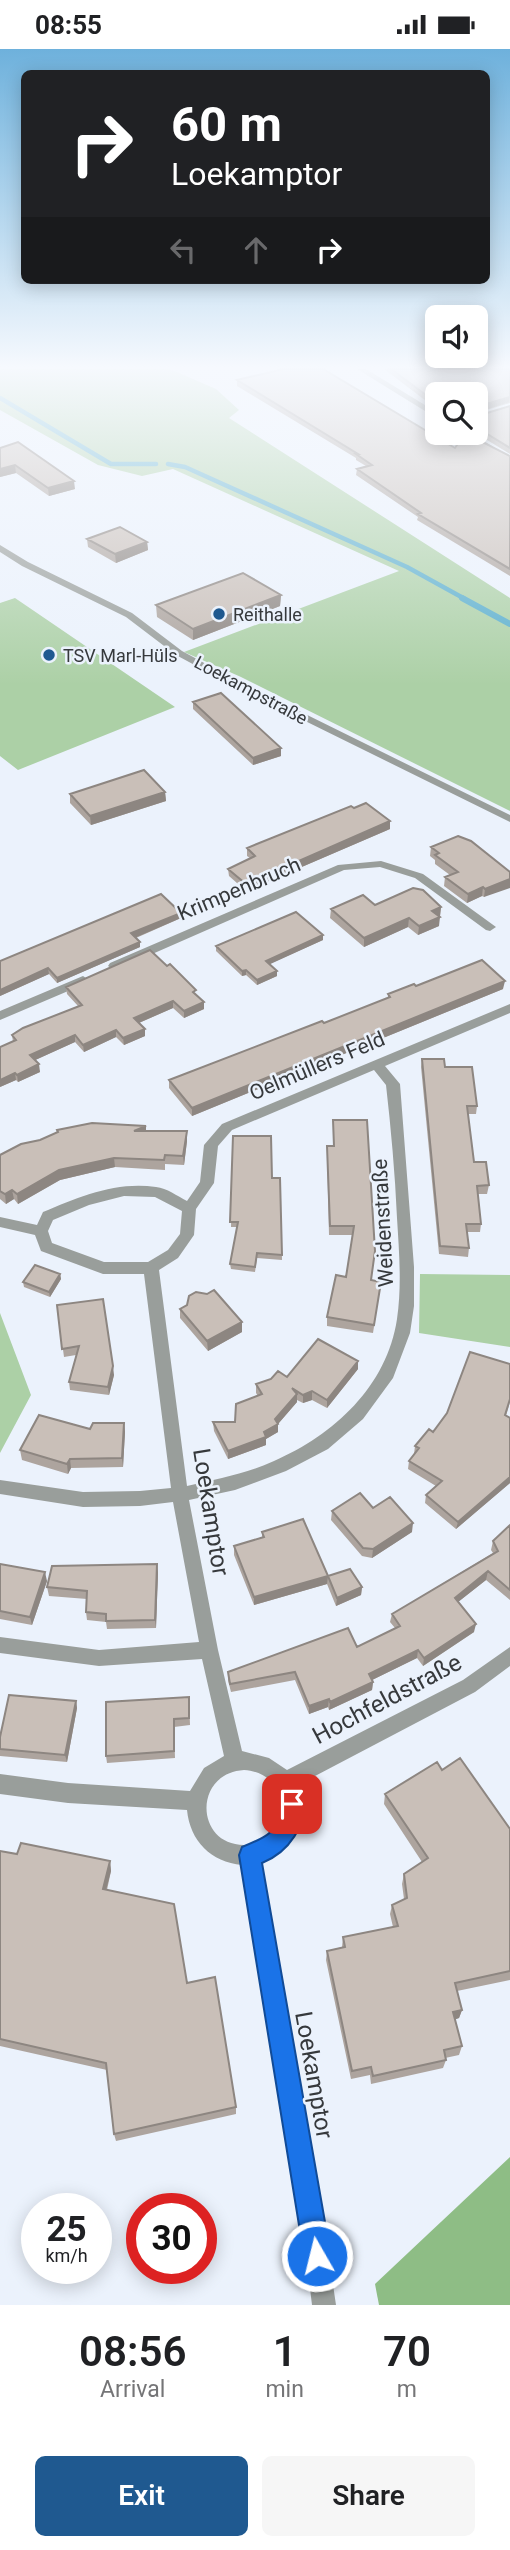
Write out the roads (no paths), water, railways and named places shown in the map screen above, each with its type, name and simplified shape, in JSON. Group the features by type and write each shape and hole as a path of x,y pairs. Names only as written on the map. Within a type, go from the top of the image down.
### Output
{"street":[{"name":"Loekampstraße","path":"0,548 25,564 129,615 179,653 230,681 510,819"},
{"name":"Krimpenbruch","path":"0,1016 342,867 382,864 419,876 491,927"},
{"name":"Oelmüllers Feld","path":"189,1208 207,1183 211,1146 227,1127 510,1008"},
{"name":"Weidenstraße","path":"0,1487 91,1500 136,1500 180,1494 235,1484 293,1462 347,1426 383,1380 402,1335 409,1292 393,1084 376,1064"},
{"path":"124,1191 157,1192 189,1208 187,1235 173,1254 151,1268 103,1268 46,1247 41,1231 48,1216 86,1200 124,1191"},
{"path":"0,1222 41,1231"},
{"name":"Loekamptor","path":"151,1268 180,1494 209,1650 236,1761"},
{"path":"0,1646 99,1658 209,1650"},
{"name":"Hochfeldstraße","path":"284,1782 470,1686 510,1655"},
{"path":"249,1760 275,1771 284,1782 292,1804 287,1828 272,1846 250,1855 232,1854 216,1847 204,1834 198,1818 197,1801 204,1782 217,1768 236,1761 249,1760"},
{"path":"0,1784 68,1793 197,1801"},
{"name":"Loekamptor","path":"250,1855 314,2231 324,2305"}],"waterway":[{"path":"201,474 407,567 465,599"},
{"path":"462,598 510,624"}],"place":[{"name":"Reithalle","path":"219,614"},
{"name":"TSV Marl-Hüls","path":"49,655"}]}
